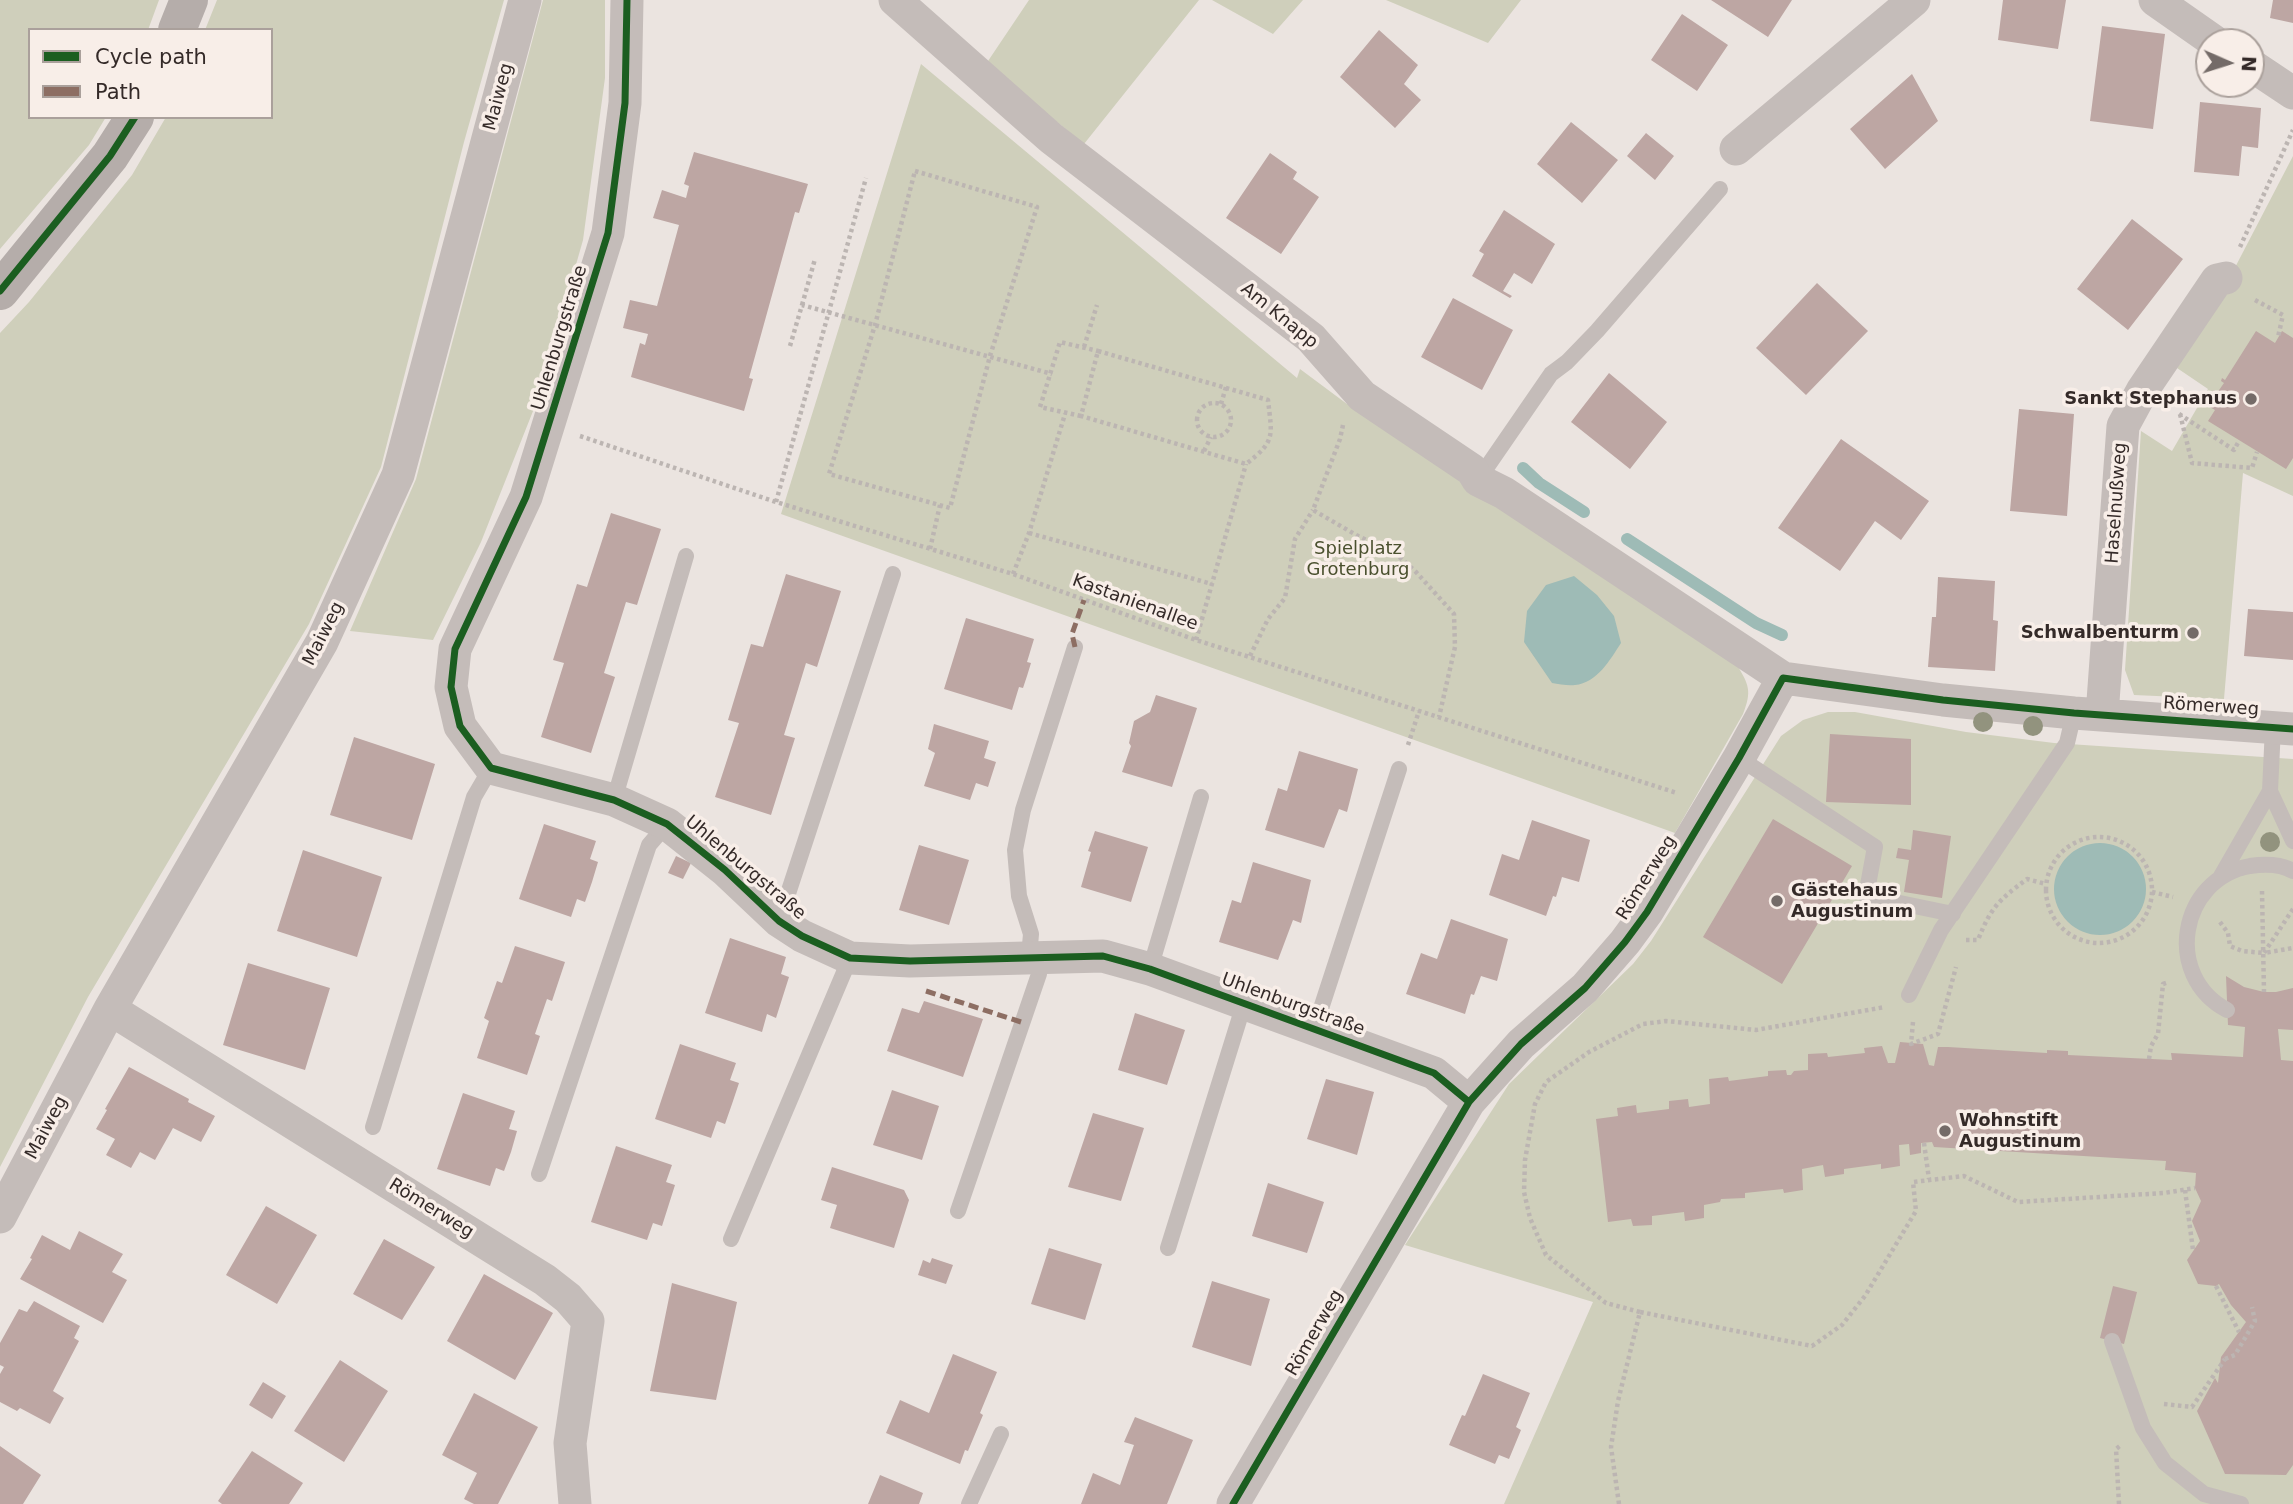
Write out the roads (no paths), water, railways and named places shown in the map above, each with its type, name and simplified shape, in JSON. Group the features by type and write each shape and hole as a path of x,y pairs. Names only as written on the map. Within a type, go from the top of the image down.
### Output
{"main road":[{"path":"178,28 189,0"},
{"path":"0,291 110,156 134,119"}],"street":[{"name":"Maiweg","path":"0,1217 110,1009 322,642 398,475 525,0"},
{"name":"Uhlenburgstraße","path":"627,0 625,103 608,233 526,497 455,649 451,687 460,726 491,768 614,800 667,824 725,870 779,921 802,936 850,958 910,961 1103,956 1150,969 1434,1073 1469,1102"},
{"name":"Am Knapp","path":"895,0 1051,138 1311,338 1362,396 1472,470 1478,480 1504,493 1783,678"},
{"path":"1736,149 1914,0"},
{"path":"2155,0 2195,28"},
{"path":"2265,74 2293,93"},
{"name":"Haselnußweg","path":"2088,714 2123,425 2142,391 2221,279"},
{"name":"Römerweg","path":"1233,1504 1469,1102 1521,1044 1585,988 1625,942 1647,912 1739,758 1783,678 1942,700 2283,728"},
{"name":"Römerweg","path":"110,1009 545,1280 568,1298 588,1321 570,1443 575,1504"}],"lane":[{"path":"1478,480 1550,374 1567,362 1597,331 1720,189"},
{"path":"614,800 686,556"},
{"name":"Uhlenburgstraße","path":"779,921 893,574"},
{"path":"958,1211 1039,974 1031,934 1019,897 1015,850 1023,810 1075,647"},
{"path":"1909,995 1941,930 2088,714"},
{"path":"2220,878 2270,791 2283,728"},
{"path":"1739,758 1875,847 1866,896 1953,914"},
{"path":"373,1127 474,797 491,768"},
{"name":"Uhlenburgstraße","path":"1314,1030 1399,769"},
{"path":"2270,791 2293,841"},
{"path":"1150,969 1201,797"},
{"name":"Uhlenburgstraße","path":"539,1174 649,845 667,824"},
{"path":"2227,1010 2215,1003 2197,983 2188,959 2186,933 2194,908 2205,891 2220,878 2240,868 2262,864 2293,871"},
{"path":"731,1239 850,958"},
{"name":"Uhlenburgstraße","path":"1168,1248 1244,1004"},
{"path":"2112,1342 2143,1428 2165,1463 2204,1494 2241,1504"},
{"path":"969,1504 1001,1434"}],"water":[{"path":"1574,576 1597,595 1614,616 1621,643 1607,663 1590,680 1575,685 1552,683 1524,642 1527,611 1546,585"},
{"path":"2100,843 2118,847 2132,857 2142,871 2146,889 2142,907 2132,921 2118,931 2100,935 2082,931 2068,921 2058,907 2054,889 2058,871 2068,857 2082,847"}],"waterway":[{"path":"1523,468 1539,483 1584,512"},
{"path":"1627,539 1756,623 1782,635"}],"place":[{"name":"Sankt Stephanus","path":"2251,399"},
{"name":"Schwalbenturm","path":"2193,633"},
{"name":"Gästehaus Augustinum","path":"1777,901"},
{"name":"Wohnstift Augustinum","path":"1945,1131"}],"park label":[{"name":"Spielplatz Grotenburg","path":"1358,559"}]}
